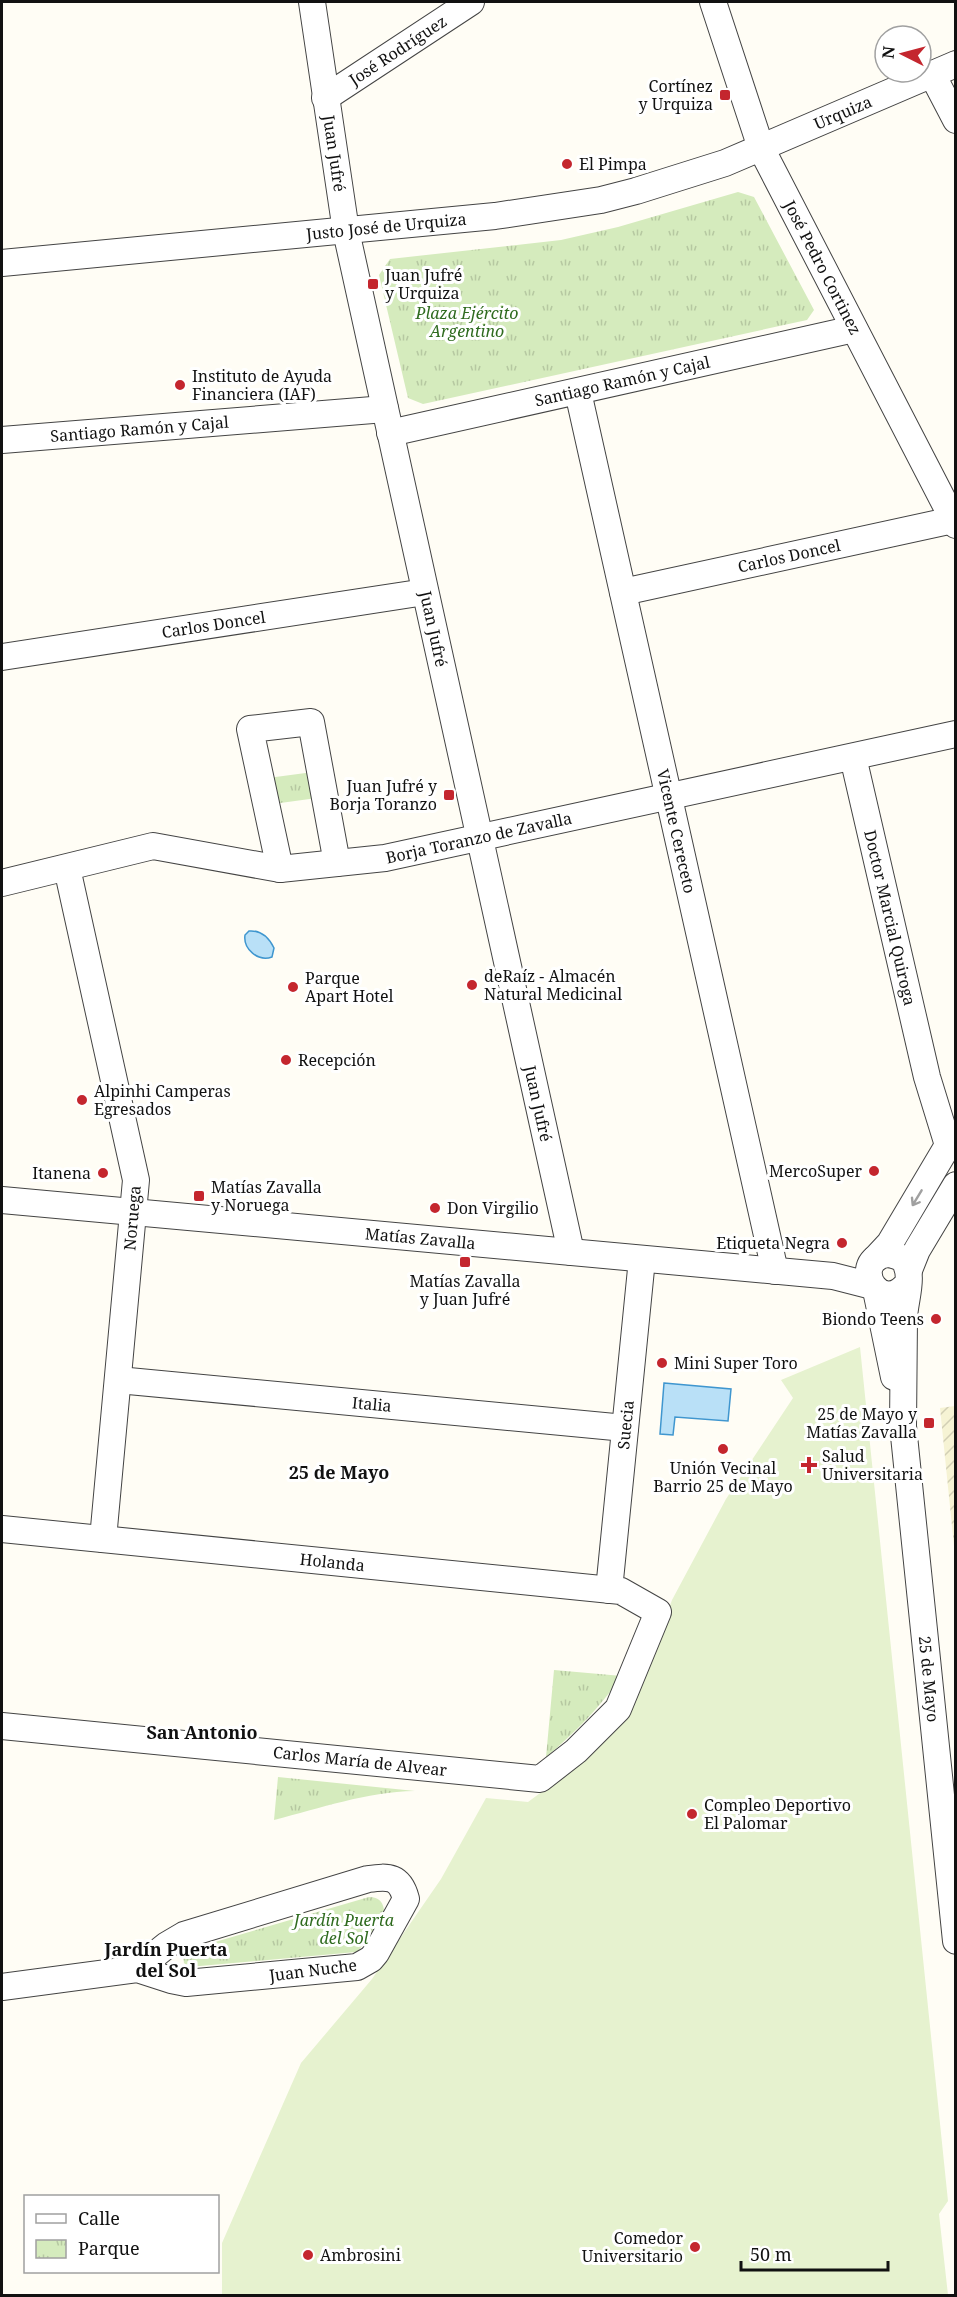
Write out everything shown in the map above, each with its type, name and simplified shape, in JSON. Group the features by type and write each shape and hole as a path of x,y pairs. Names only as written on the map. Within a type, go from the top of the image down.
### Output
{"street":[{"name":"Juan Jufré","path":"312,2 346,231 571,1252"},
{"name":"José Rodríguez","path":"325,98 471,2"},
{"name":"José Pedro Cortinez","path":"713,2 761,148 954,522"},
{"name":"Urquiza","path":"933,74 956,64"},
{"path":"933,76 956,120"},
{"name":"Urquiza","path":"761,148 909,84"},
{"name":"Justo José de Urquiza","path":"2,263 495,216 601,200 703,170 761,148"},
{"name":"Santiago Ramón y Cajal","path":"2,440 388,421 578,392 855,329"},
{"name":"Vicente Cereceto","path":"578,392 776,1272"},
{"name":"Carlos Doncel","path":"623,592 954,522"},
{"name":"Carlos Doncel","path":"2,657 425,592"},
{"path":"280,869 250,729 311,722 337,863"},
{"name":"Borja Toranzo de Zavalla","path":"2,883 153,846 280,869 385,858 956,734"},
{"name":"Doctor Marcial Quiroga","path":"853,757 927,1077 951,1146"},
{"name":"Noruega","path":"67,868 136,1180 103,1539"},
{"name":"Doctor Marcial Quiroga","path":"927,1077 939,1099 956,1116"},
{"path":"874,1274 890,1243 951,1146"},
{"name":"25 de Mayo","path":"903,1415 904,1318 908,1276 917,1250 952,1198"},
{"name":"Matías Zavalla","path":"2,1200 776,1272 839,1277 874,1274"},
{"path":"890,1254 903,1259 908,1276 899,1292 887,1295 874,1274 890,1254"},
{"name":"Suecia","path":"609,1590 642,1259"},
{"name":"25 de Mayo","path":"874,1274 903,1415 955,1939"},
{"name":"Italia","path":"118,1380 625,1428"},
{"name":"Holanda","path":"2,1529 621,1591 658,1612 618,1709 576,1751 540,1779"},
{"name":"Carlos María de Alvear","path":"2,1726 540,1779"},
{"name":"Juan Nuche","path":"2,1987 136,1969 186,1983 357,1966 371,1959 376,1953 406,1899 403,1888 397,1881 382,1877 368,1879 184,1935 136,1969"}],"shaded area":[{"path":"956,1406 955,1556 940,1408"}],"green space":[{"name":"Plaza Ejército Argentino","path":"738,192 754,197 814,310 807,320 423,404 408,398 379,275 390,259 561,240 618,227"},
{"path":"313,772 317,798 273,804 268,778"},
{"name":"Compleo Deportivo El Palomar","path":"860,1347 948,2201 939,2214 948,2295 222,2295 222,2243 301,2063 372,1979 441,1879 486,1798 528,1802 585,1760 629,1715 672,1600 726,1499 793,1398 781,1380"},
{"path":"554,1670 622,1676 587,1719 546,1757"},
{"path":"278,1777 415,1791 361,1797 274,1820"},
{"name":"Jardín Puerta del Sol","path":"369,1897 381,1902 384,1915 356,1952 189,1967 184,1963 183,1955 191,1949"}],"water":[{"path":"249,931 261,933 267,938 274,948 272,957 262,958 252,953 245,940 245,935"},
{"path":"664,1383 731,1389 728,1421 675,1417 673,1435 660,1434"}],"place":[{"name":"Cortínez y Urquiza","path":"725,95"},
{"name":"El Pimpa","path":"567,164"},
{"name":"Juan Jufré y Urquiza","path":"373,284"},
{"name":"Instituto de Ayuda Financiera (IAF)","path":"180,385"},
{"name":"Juan Jufré y Borja Toranzo","path":"449,795"},
{"name":"deRaíz - Almacén Natural Medicinal","path":"472,985"},
{"name":"Parque Apart Hotel","path":"293,987"},
{"name":"Recepción","path":"286,1060"},
{"name":"Alpinhi Camperas Egresados","path":"82,1100"},
{"name":"MercoSuper","path":"874,1171"},
{"name":"Itanena","path":"103,1173"},
{"name":"Matías Zavalla y Noruega","path":"199,1196"},
{"name":"Don Virgilio","path":"435,1208"},
{"name":"Etiqueta Negra","path":"842,1243"},
{"name":"Matías Zavalla y Juan Jufré","path":"465,1262"},
{"name":"Biondo Teens","path":"936,1319"},
{"name":"Mini Super Toro","path":"662,1363"},
{"name":"25 de Mayo y Matías Zavalla","path":"929,1423"},
{"name":"Unión Vecinal Barrio 25 de Mayo","path":"723,1449"},
{"name":"Salud Universitaria","path":"809,1465"},
{"name":"Compleo Deportivo El Palomar","path":"692,1814"},
{"name":"Comedor Universitario","path":"695,2247"},
{"name":"Ambrosini","path":"308,2255"}],"district":[{"name":"25 de Mayo","path":"339,1473"},
{"name":"San Antonio","path":"202,1733"},
{"name":"Jardín Puerta del Sol","path":"166,1960"}]}
